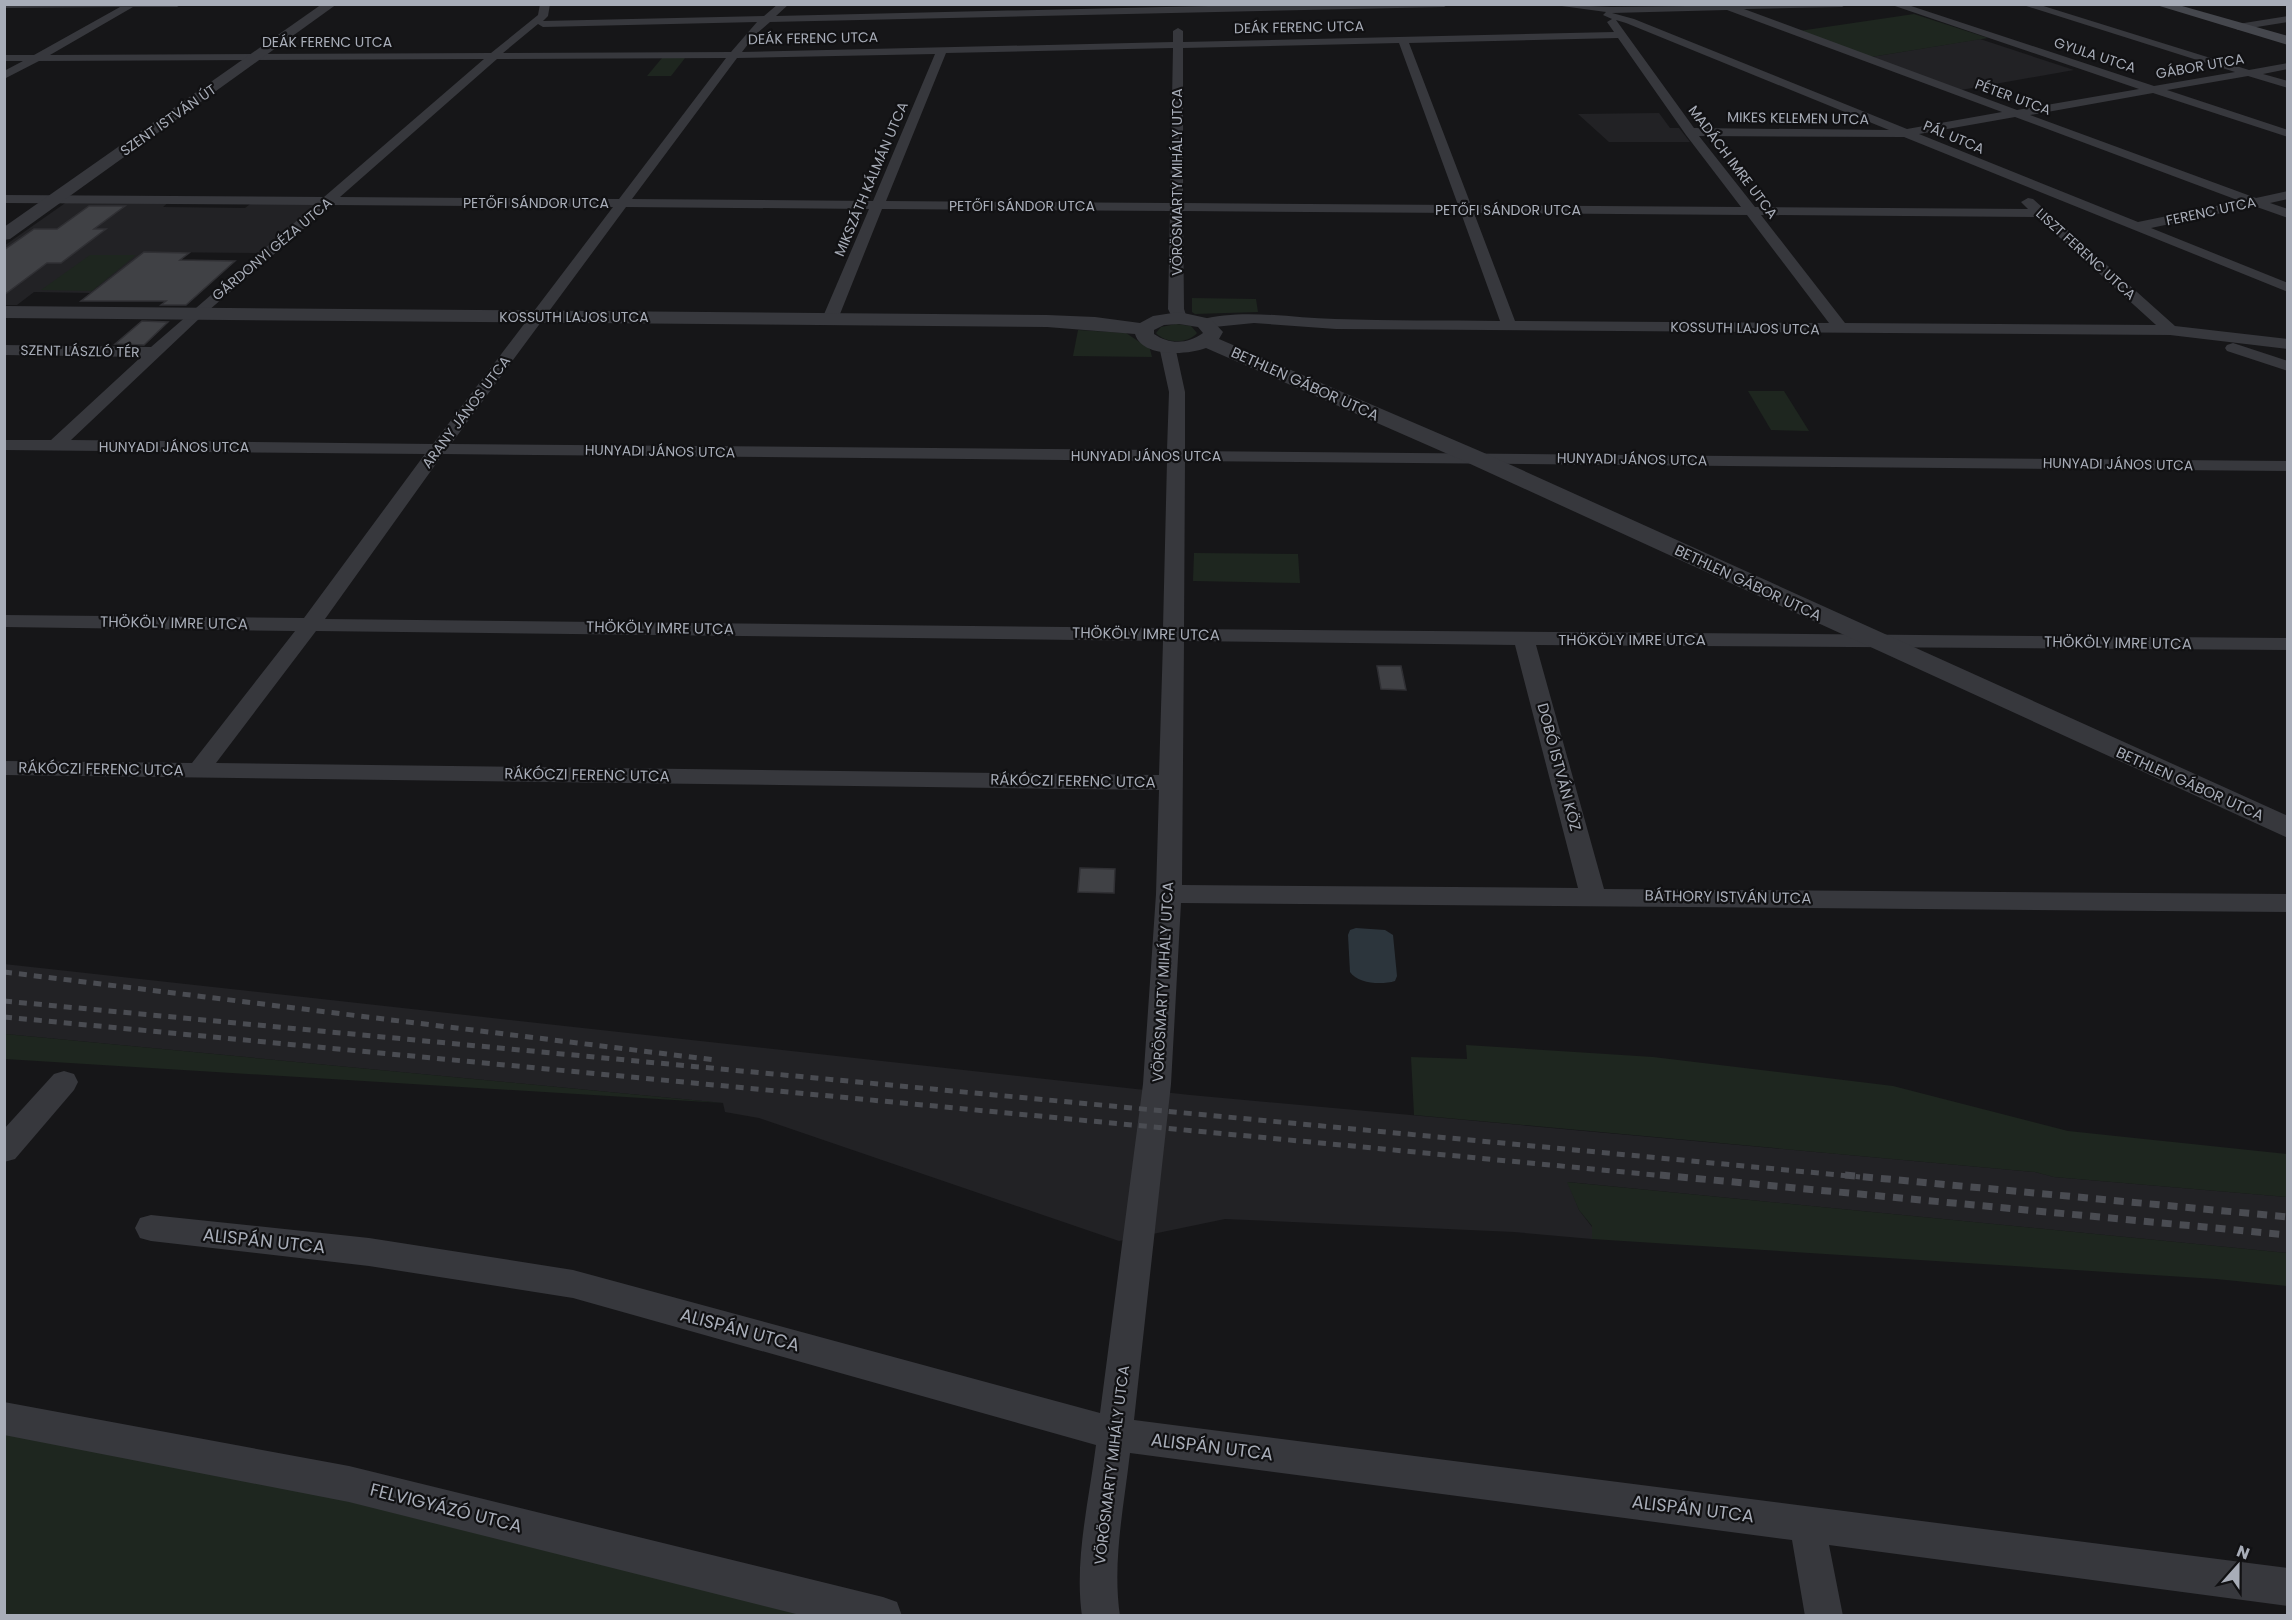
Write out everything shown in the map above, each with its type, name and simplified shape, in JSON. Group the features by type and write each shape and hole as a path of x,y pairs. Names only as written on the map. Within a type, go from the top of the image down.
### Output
{"main road":[{"path":"2159,4 2288,41"}],"street":[{"path":"4,5 177,4"},
{"name":"SZENT ISTVÁN ÚT","path":"4,235 331,4"},
{"path":"545,4 543,20 768,19 1444,4"},
{"name":"ARANY JÁNOS UTCA","path":"199,770 734,55 751,33 784,4"},
{"path":"1169,4 1179,11"},
{"path":"1552,4 1606,13 1765,5 1842,4"},
{"path":"1630,4 1643,10"},
{"name":"GYULA UTCA","path":"1894,4 2288,134"},
{"path":"2025,4 2288,85"},
{"path":"4,76 131,5"},
{"name":"PÉTER UTCA","path":"1728,8 2288,214"},
{"name":"VÖRÖSMARTY MIHÁLY UTCA","path":"1179,11 1175,207 1176,309 1179,318"},
{"name":"MADÁCH IMRE UTCA","path":"1606,13 1690,132 1842,329"},
{"name":"PÁL UTCA","path":"1606,13 2288,288"},
{"path":"2238,27 2288,19"},
{"name":"GÁRDONYI GÉZA UTCA","path":"54,446 196,314 493,57 528,28 543,20"},
{"name":"DEÁK FERENC UTCA","path":"4,58 734,55 1622,35"},
{"path":"1403,40 1509,326"},
{"name":"MIKSZÁTH KÁLMÁN UTCA","path":"830,319 942,50"},
{"name":"GÁBOR UTCA","path":"1906,134 2288,66"},
{"name":"MIKES KELEMEN UTCA","path":"1690,132 1906,134"},
{"name":"LISZT FERENC UTCA","path":"2008,177 2008,184 2169,330"},
{"name":"FERENC UTCA","path":"2135,227 2288,195"},
{"name":"PETŐFI SÁNDOR UTCA","path":"4,199 2040,213"},
{"name":"KOSSUTH LAJOS UTCA","path":"4,312 1047,321 1119,325 1144,329"},
{"name":"KOSSUTH LAJOS UTCA","path":"1205,332 1235,317 1263,317 1336,324 2169,330 2288,344"},
{"path":"1179,318 1157,321 1144,329 1145,338 1167,346 1189,346 1205,332"},
{"name":"BETHLEN GÁBOR UTCA","path":"1179,318 1474,458 2288,828"},
{"path":"2211,334 2220,343 2283,367"},
{"name":"VÖRÖSMARTY MIHÁLY UTCA","path":"1101,1616 1099,1567 1157,1084 1168,894 1177,392 1167,346"},
{"name":"SZENT LÁSZLÓ TÉR","path":"4,350 156,352"},
{"name":"HUNYADI JÁNOS UTCA","path":"4,445 2288,466"},
{"name":"THÖKÖLY IMRE UTCA","path":"4,621 1524,639 2288,645"},
{"name":"DOBÓ ISTVÁN KÖZ","path":"1524,639 1593,896"},
{"name":"RÁKÓCZI FERENC UTCA","path":"4,768 1169,783"},
{"name":"BÁTHORY ISTVÁN UTCA","path":"1168,894 2288,903"},
{"path":"4,1150 64,1082"},
{"name":"ALISPÁN UTCA","path":"151,1228 369,1252 573,1284 1116,1434 2288,1587"},
{"name":"FELVIGYÁZÓ UTCA","path":"4,1418 349,1484 883,1616"},
{"path":"1807,1524 1824,1616"}],"shaded area":[{"path":"1914,14 1988,38 1871,57 1799,31"},
{"path":"1980,39 2074,70 1961,90 1871,57"},
{"path":"662,58 685,58 671,76 647,76"},
{"path":"1659,113 1670,128 1679,128 1690,142 1609,142 1578,114"},
{"path":"71,199 171,200 163,207 245,208 254,201 328,201 267,253 144,252 90,293 34,292 17,305 5,305 4,246"},
{"path":"90,255 136,255 92,291 41,290"},
{"path":"1192,298 1256,299 1258,312 1195,314 1192,312"},
{"path":"1176,324 1191,326 1197,333 1183,341 1171,341 1156,333 1161,327"},
{"path":"1078,330 1126,333 1150,349 1152,357 1073,356"},
{"path":"1748,391 1784,391 1809,431 1771,430"},
{"path":"1194,553 1298,554 1300,583 1193,581"},
{"path":"1356,928 1385,930 1393,935 1397,976 1395,981 1384,983 1364,981 1350,972 1348,935 1350,930"},
{"path":"4,964 1190,1095 2287,1197 2287,1253 1568,1182 1579,1210 1592,1227 1592,1239 1514,1232 1225,1219 1119,1241 759,1118 725,1112 723,1103 5,1034"},
{"path":"5,1034 723,1103 5,1059"},
{"path":"1466,1045 1653,1057 1893,1086 2068,1131 2287,1154 2287,1197 2054,1177 2035,1172 1414,1115 1411,1057 1467,1059"},
{"path":"1567,1182 2287,1253 2287,1286 2216,1279 1592,1239 1592,1226 1579,1210"},
{"path":"4,1434 364,1504 831,1615 5,1615"}],"building":[{"path":"89,206 125,206 94,229 106,229 61,263 47,263 4,295 4,250 34,229 57,229"},
{"path":"144,252 189,253 180,260 235,261 186,305 161,305 166,301 81,301"},
{"path":"142,321 168,322 144,345 115,344"},
{"path":"1377,666 1401,666 1406,690 1381,689"},
{"path":"1080,868 1115,869 1114,893 1078,892"}],"railway":[{"path":"4,972 715,1060"},
{"path":"4,1001 1860,1177"},
{"path":"4,1017 1676,1177"},
{"path":"1660,1175 2288,1235"},
{"path":"1845,1175 2288,1217"}]}
